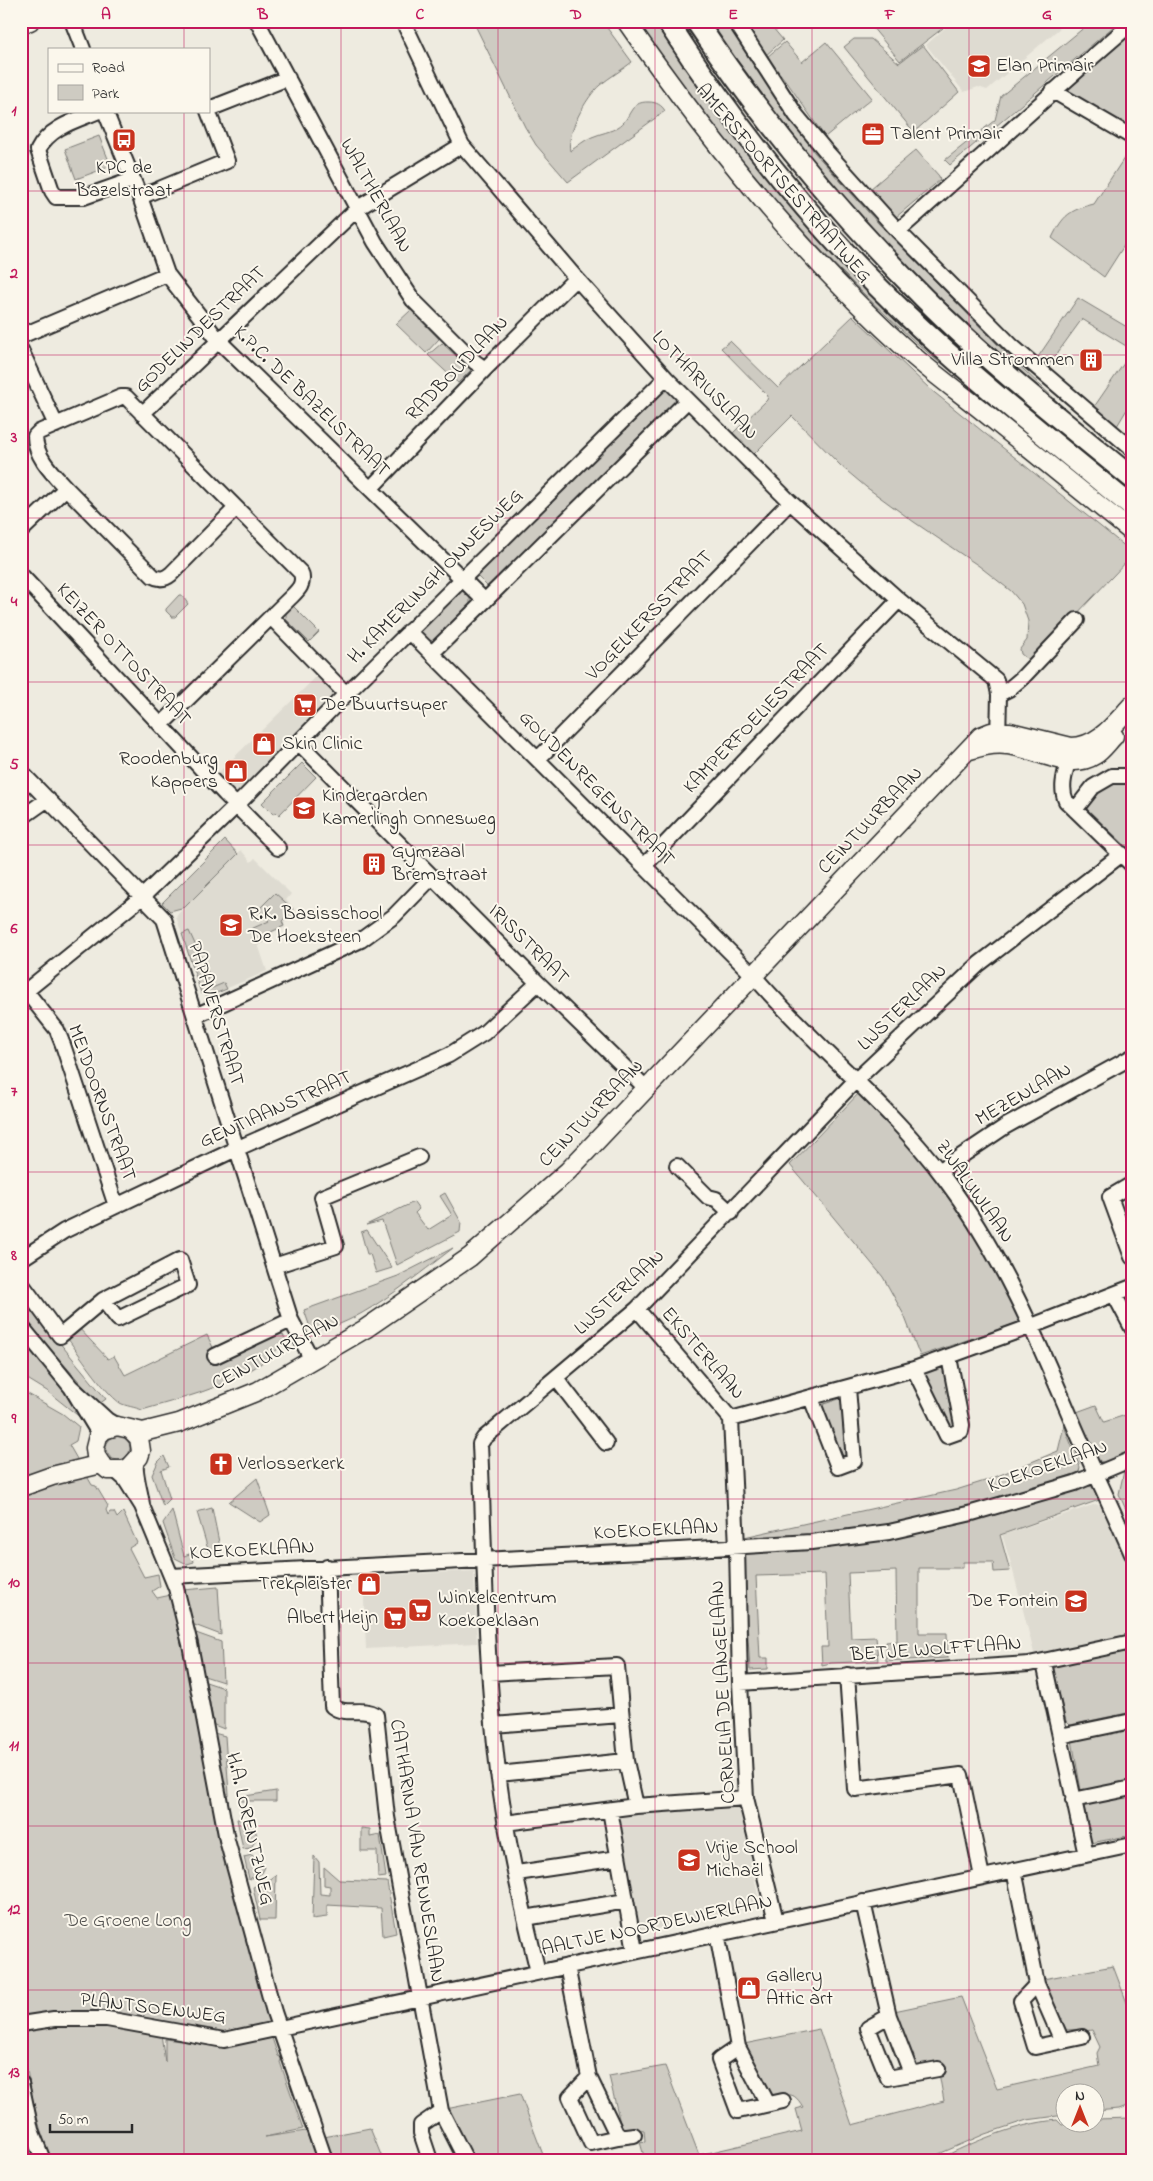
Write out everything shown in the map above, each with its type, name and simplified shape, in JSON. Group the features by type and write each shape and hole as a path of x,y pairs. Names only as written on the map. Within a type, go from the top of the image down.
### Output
{"highway":[{"path":"667,21 729,111 852,260 959,362 1132,507"},
{"path":"696,21 748,97 814,178 871,243 924,298 979,348 1063,422 1132,478"}],"main road":[{"path":"21,24 30,21"},
{"name":"AMERSFOORTSESTRAATWEG","path":"626,21 666,78 762,197 801,244 851,297 912,354 1132,532"},
{"path":"1070,754 1100,738 1132,705"},
{"name":"CEINTUURBAAN","path":"124,1427 143,1432 179,1423 258,1391 366,1329 470,1257 568,1171 969,750 998,737 1010,745 1070,754 1081,761 1096,755 1132,719"},
{"name":"CEINTUURBAAN","path":"138,1456 179,1423"},
{"path":"21,1487 52,1476 108,1468 124,1470 138,1456 139,1438 124,1427 104,1430 96,1442 52,1476"},
{"path":"96,1442 96,1456 108,1468"}],"street":[{"path":"72,21 82,48"},
{"name":"LOTHARIUSLAAN","path":"403,21 462,145 576,278 666,378 790,502 899,600 996,680 1000,694"},
{"path":"735,21 796,115 824,150 898,231 1012,346 1132,449"},
{"name":"WALTHERLAAN","path":"263,23 288,78 358,208 374,242 413,300 475,362 485,368"},
{"path":"898,231 976,163 1052,91 1132,23"},
{"path":"210,109 288,78"},
{"path":"1052,91 1132,137"},
{"path":"97,112 67,124 43,139 38,150 52,191 56,197 84,197 132,180"},
{"name":"K.P.C. DE BAZELSTRAAT","path":"105,112 140,197 167,274 219,340 484,601"},
{"path":"140,197 227,162 209,112"},
{"name":"GODELINDESTRAAT","path":"236,508 171,574 166,578 158,579 66,488 45,464 35,442 35,436 39,432 121,397 129,399 142,414 358,208 462,145"},
{"path":"21,336 167,274"},
{"name":"RADBOUDLAAN","path":"371,488 485,368 576,278"},
{"path":"21,350 56,425"},
{"name":"H. KAMERLINGH ONNESWEG","path":"24,993 142,896 236,806 409,631 666,378"},
{"path":"432,653 688,400"},
{"path":"142,414 302,573 303,579 302,585 271,617 161,725"},
{"path":"21,532 66,488"},
{"name":"VOGELKERSSTRAAT","path":"538,759 790,502"},
{"name":"KEIZER OTTOSTRAAT","path":"21,575 236,806"},
{"name":"KAMPERFOELIESTRAAT","path":"644,866 899,600"},
{"path":"271,617 346,694"},
{"path":"998,737 1000,694 1010,689 1022,678 1077,620"},
{"name":"GOUDENREGENSTRAAT","path":"409,631 753,975"},
{"name":"IRISSTRAAT","path":"299,743 538,983 647,1089"},
{"path":"1070,754 1063,794 1066,801 1132,865"},
{"name":"PAPAVERSTRAAT","path":"21,772 164,919 291,1320 312,1360"},
{"path":"1075,810 1093,788 1112,776 1132,776"},
{"path":"21,818 48,799"},
{"path":"236,806 278,848"},
{"name":"LIJSTERLAAN","path":"484,1559 480,1444 484,1438 636,1308 731,1213 856,1080 979,964 1122,854"},
{"path":"195,1016 361,940 394,916 432,877"},
{"name":"ZWALUWLAAN","path":"753,975 770,995 878,1100 939,1171 988,1243 1032,1326 1096,1476 1132,1554"},
{"name":"GENTIAANSTRAAT","path":"21,1259 64,1231 116,1206 236,1149 449,1055 484,1033 538,983"},
{"name":"MEIDOORNSTRAAT","path":"24,993 57,1030 116,1206"},
{"name":"MEZENLAAN","path":"939,1171 1006,1126 1132,1057"},
{"path":"274,1266 336,1246 322,1197 419,1157"},
{"path":"677,1166 708,1197 716,1199 731,1213"},
{"path":"1132,1184 1110,1197 1132,1258"},
{"path":"21,1283 60,1336 103,1300 180,1260 188,1285 118,1319 103,1300"},
{"path":"731,1419 914,1369 1132,1287"},
{"path":"1114,1294 1132,1328"},
{"name":"EKSTERLAAN","path":"636,1308 731,1419 737,1547"},
{"name":"CEINTUURBAAN","path":"215,1356 291,1320"},
{"path":"21,1326 71,1387 107,1420 124,1427"},
{"path":"914,1369 947,1436 961,1432 962,1425 949,1357"},
{"path":"556,1378 606,1443"},
{"path":"71,1387 96,1442"},
{"path":"812,1398 838,1467 854,1461 848,1388"},
{"name":"H.A. LORENTZWEG","path":"138,1456 135,1472 140,1485 142,1506"},
{"name":"KOEKOEKLAAN","path":"171,1576 811,1542 889,1532 972,1513 1052,1491 1096,1476 1132,1459"},
{"name":"H.A. LORENTZWEG","path":"108,1468 125,1479 142,1506 171,1576 190,1644 227,1840 280,2029 325,2160"},
{"name":"CORNELIA DE LANGELAAN","path":"737,1547 740,1683 746,1798 776,1921"},
{"path":"484,1559 493,1725 498,1774 505,1823 538,1972"},
{"name":"CATHARINA VAN RENNESLAAN","path":"327,1567 332,1706 340,1711 369,1710 376,1715 387,1817 420,1997"},
{"name":"BETJE WOLFFLAAN","path":"740,1683 1044,1662 1132,1642"},
{"path":"1044,1662 1086,1855"},
{"path":"490,1673 617,1666 626,1761 636,1806"},
{"path":"847,1675 855,1789 961,1775 982,1877"},
{"path":"493,1725 621,1715"},
{"path":"1060,1736 1132,1721"},
{"path":"498,1774 626,1761"},
{"path":"1073,1800 1132,1788"},
{"path":"505,1823 636,1806 746,1798"},
{"path":"610,1810 635,1951"},
{"name":"AALTJE NOORDEWIERLAAN","path":"280,2029 717,1933 1132,1846"},
{"path":"516,1874 618,1858"},
{"path":"1014,1870 1037,1984 1062,2041"},
{"path":"525,1918 626,1901"},
{"path":"863,1902 889,2016 911,2073"},
{"path":"717,1933 738,2047 768,2104"},
{"path":"567,1966 589,2077 618,2137"},
{"path":"1037,1984 1021,2001 1035,2046 1082,2037"},
{"path":"420,1997 441,2111 466,2160"},
{"path":"889,2016 868,2028 888,2078 938,2068"},
{"name":"PLANTSOENWEG","path":"21,2024 54,2019 107,2020 224,2040 280,2029"},
{"path":"738,2047 719,2060 738,2111 783,2101"},
{"path":"589,2077 570,2096 591,2143 634,2134"},
{"path":"21,2083 26,2132 43,2160"},
{"path":"430,2160 421,2125 441,2111"}],"shaded area":[{"name":"Elan Primair","path":"940,21 1068,21 987,90 978,87 964,92 926,45 945,28"},
{"path":"319,674 336,691 336,696 243,792 231,794 213,778"},
{"name":"R.K. Basisschool De Hoeksteen","path":"241,850 251,862 255,858 291,894 286,900 293,907 297,917 283,923 285,927 262,937 264,941 258,944 267,971 209,996 201,993 176,916"},
{"name":"De Fontein","path":"1096,1504 1105,1509 1132,1568 1132,1633 1100,1642 1034,1653 1002,1535"},
{"name":"Winkelcentrum Koekoeklaan","path":"474,1571 477,1643 366,1649 363,1576"},
{"name":"Vrije School Michaël","path":"739,1804 760,1905 640,1933 620,1816"}],"green space":[{"path":"473,21 602,21 632,62 600,85 589,98 574,126 571,135 570,151 589,138 618,127 626,120 637,104 642,102 654,103 665,111 568,182 536,145 525,127"},
{"path":"633,21 655,21 699,86 859,282 940,363 897,325 815,244 739,157"},
{"path":"706,21 728,21 814,152 878,223 1006,353 1059,403 1053,401 962,318 874,232 787,129"},
{"path":"742,21 767,21 783,40 765,56"},
{"path":"879,21 937,21 943,28 900,61 872,27"},
{"path":"1092,21 1120,21 950,165 945,160 995,120 1001,96"},
{"path":"1132,28 1132,132 1060,92"},
{"path":"854,39 871,39 899,63 923,45 959,92 914,132 844,47"},
{"path":"785,42 802,62 826,42 872,98 825,137 767,57"},
{"path":"99,136 111,166 76,179 65,149"},
{"path":"1132,146 1132,233 1104,277 1052,238 1068,215 1073,211 1094,204"},
{"path":"916,150 939,176 940,180 895,218 870,189"},
{"path":"1078,298 1132,330 1132,401 1117,426 1094,407 1131,353 1131,349 1082,319 1048,366 1038,357"},
{"path":"411,310 439,339 426,353 396,324"},
{"path":"853,316 930,389 1132,552 1132,556 1031,662 1021,654 1020,649 1027,640 1028,621 1022,604 1011,591 979,566 866,487 841,466 792,416 754,454 733,433 767,400 768,396 721,348 730,341 778,388"},
{"path":"442,343 471,370 458,383 428,355"},
{"path":"665,386 678,400 675,404 489,588 475,574"},
{"path":"459,590 465,592 470,597 470,604 434,641 425,641 418,631"},
{"path":"179,595 182,595 188,604 175,617 172,617 166,609"},
{"path":"292,605 319,632 309,642 286,619 286,613"},
{"path":"302,763 316,777 279,815 276,812 273,814 262,803"},
{"path":"1117,781 1122,784 1132,782 1132,852 1085,807 1101,787"},
{"path":"225,840 238,854 185,907 170,911 162,903"},
{"path":"275,893 293,909 282,921 284,926 262,936 264,941 258,944 251,929 269,921 258,910"},
{"path":"189,931 210,977 207,978 212,988 224,983 227,989 209,996 201,993 182,934"},
{"path":"861,1091 933,1169 991,1258 1023,1321 920,1356 904,1315 883,1277 790,1165"},
{"path":"445,1193 461,1222 460,1232 397,1265 382,1221 366,1225 414,1202 419,1209 415,1213 428,1230 452,1215 440,1196"},
{"path":"367,1230 392,1268 376,1273 370,1254 367,1254 361,1232"},
{"path":"453,1248 379,1303 334,1326 311,1330 304,1310 398,1276"},
{"path":"21,1296 106,1399 99,1404 21,1316"},
{"path":"76,1325 108,1359 114,1356 125,1375 207,1335 220,1362 281,1332 287,1341 267,1359 228,1382 200,1393 142,1410 120,1403 99,1381 65,1335"},
{"path":"21,1337 83,1416 81,1418 47,1391 21,1375"},
{"path":"942,1365 955,1417 955,1426 952,1429 947,1427 924,1376 925,1370"},
{"name":"De Groene Long","path":"21,1390 63,1414 79,1427 76,1441 69,1445 92,1485 96,1486 108,1506 106,1510 108,1515 110,1512 114,1512 117,1518 123,1512 137,1543 129,1548 144,1577 158,1574 160,1586 152,1591 157,1598 171,1595 188,1654 221,1836 218,1838 220,1844 223,1844 268,2009 265,2010 272,2024 227,2034 161,2034 165,2062 165,2039 226,2047 272,2038 278,2056 282,2058 280,2062 303,2129 265,2137 306,2131 317,2160 51,2160 45,2145 21,2039 26,2031 21,2013"},
{"path":"842,1398 844,1401 846,1459 842,1460 838,1456 821,1405"},
{"path":"1096,1405 1104,1422 1132,1413 1132,1453 1109,1463 1095,1458 1074,1413"},
{"path":"1064,1426 1080,1467 1079,1472 998,1499 915,1519 830,1533 745,1540 744,1537 956,1490 988,1480 1058,1451"},
{"path":"118,1436 126,1440 130,1448 126,1456 118,1460 110,1456 106,1448 110,1440"},
{"path":"164,1456 169,1467 161,1470 170,1499 163,1506 152,1475 158,1462"},
{"path":"1132,1467 1132,1523 1119,1494 1124,1471"},
{"path":"257,1478 270,1515 260,1522 229,1502"},
{"path":"1082,1485 1093,1487 1102,1499 1000,1535 1010,1571 994,1572 993,1562 963,1562 963,1568 919,1568 919,1633 947,1633 948,1658 886,1661 886,1642 897,1641 896,1571 848,1573 851,1638 876,1637 878,1661 822,1665 821,1647 828,1647 825,1574 756,1576 760,1658 768,1658 768,1669 750,1670 743,1553 786,1550"},
{"path":"212,1508 221,1552 209,1553 197,1512"},
{"path":"172,1510 184,1556 192,1553 194,1562 187,1564 175,1558 163,1523"},
{"path":"218,1587 221,1635 192,1624 183,1590"},
{"path":"196,1633 221,1642 223,1682 204,1676"},
{"path":"1132,1650 1132,1712 1070,1725 1066,1721 1053,1669 1057,1666"},
{"path":"206,1682 224,1688 224,1729 214,1725"},
{"path":"1132,1727 1132,1781 1081,1790 1072,1740"},
{"path":"214,1733 225,1736 229,1794 226,1794"},
{"path":"276,1791 276,1801 240,1801 239,1797"},
{"path":"1132,1794 1132,1835 1091,1843 1084,1807 1087,1803"},
{"path":"237,1819 253,1819 257,1837 251,1848 243,1849"},
{"path":"361,1828 370,1829 370,1837 380,1835 386,1877 378,1878 377,1851 361,1851"},
{"path":"252,1855 265,1867 262,1873 249,1879 244,1857"},
{"path":"314,1856 319,1862 320,1894 330,1895 330,1886 324,1885 324,1867 339,1880 387,1882 396,1933 383,1936 381,1908 327,1905 327,1917 312,1919"},
{"path":"276,1875 275,1920 260,1920 253,1887 259,1884 260,1887"},
{"path":"1113,1966 1132,2016 1132,2104 1119,2109 1106,2110 1106,2084 1056,2084 1056,2116 1027,2120 985,2134 925,2160 645,2160 640,2142 645,2141 644,2130 621,2127 609,2076 665,2066 699,2155 802,2131 796,2109 803,2107 799,2100 791,2095 769,2095 744,2044 819,2029 852,2125 944,2101 937,2062 914,2065 894,2011 961,1997 997,2089 1099,2066 1097,2053 1100,2047 1092,2030 1065,2030 1043,1979"},
{"path":"520,2094 545,2160 492,2160 492,2157 468,2160 446,2109"},
{"path":"1132,2118 1132,2160 937,2160 966,2146 1011,2129 1041,2122 1056,2120 1056,2134 1106,2134 1106,2119"},
{"path":"370,2128 383,2160 332,2160 324,2137"}],"place":[{"name":"Elan Primair","path":"979,66"},
{"name":"Talent Primair","path":"873,134"},
{"name":"KPC de Bazelstraat","path":"124,140"},
{"name":"Villa Strommen","path":"1091,360"},
{"name":"De Buurtsuper","path":"305,705"},
{"name":"Skin Clinic","path":"264,744"},
{"name":"Roodenburg Kappers","path":"236,771"},
{"name":"Kindergarden Kamerlingh Onnesweg","path":"304,808"},
{"name":"Gymzaal Bremstraat","path":"374,864"},
{"name":"R.K. Basisschool De Hoeksteen","path":"231,925"},
{"name":"Verlosserkerk","path":"221,1464"},
{"name":"Trekpleister","path":"369,1584"},
{"name":"De Fontein","path":"1076,1601"},
{"name":"Winkelcentrum Koekoeklaan","path":"420,1610"},
{"name":"Albert Heijn","path":"395,1618"},
{"name":"Vrije School Michaël","path":"689,1860"},
{"name":"Gallery Attic art","path":"749,1988"}]}
